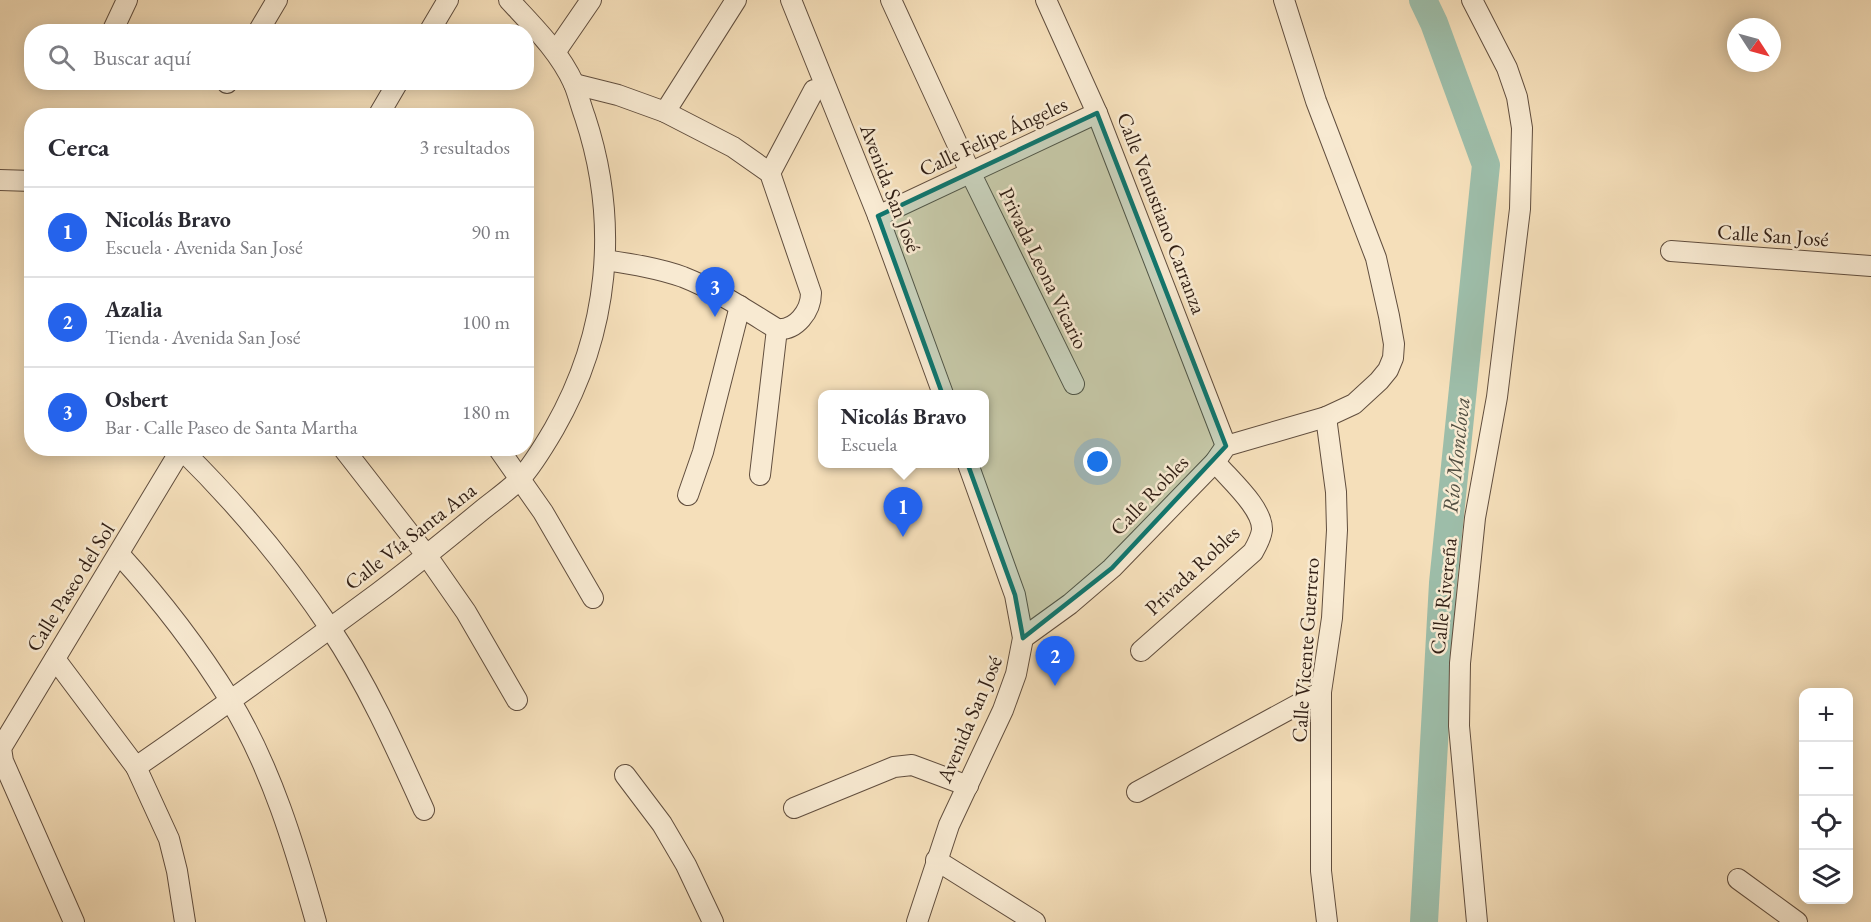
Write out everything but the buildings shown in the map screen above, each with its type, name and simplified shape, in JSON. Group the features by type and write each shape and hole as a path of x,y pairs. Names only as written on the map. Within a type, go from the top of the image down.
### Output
{"street":[{"path":"116,24 127,0"},
{"path":"263,24 277,0"},
{"path":"434,24 448,0"},
{"name":"Calle Vía Santa Ana","path":"509,0 531,24"},
{"path":"556,51 591,0"},
{"path":"665,112 736,0"},
{"name":"Avenida San José","path":"791,0 878,216 942,390"},
{"name":"Privada Leona Vicario","path":"891,0 970,174 1074,384"},
{"name":"Calle Venustiano Carranza","path":"1046,0 1097,113 1220,454"},
{"name":"Calle Robles","path":"1023,638 1071,604 1112,568 1220,454 1326,417 1354,404 1379,381 1394,358 1394,344 1376,258 1313,92 1284,0"},
{"name":"Calle Rivereña","path":"1472,0 1507,68 1517,97 1522,128 1517,231 1497,397 1475,518 1460,663 1459,726 1477,922"},
{"name":"Calle Vía Santa Ana","path":"136,767 231,701 428,556 520,479 544,445 571,399 588,352 600,305 605,260 604,211 599,171 591,137 574,84 556,51 534,27"},
{"path":"574,84 618,95 665,112 732,147 770,173 811,293 809,308 805,315 790,327 777,329 718,293 682,277 647,267 605,260"},
{"path":"383,108 393,90"},
{"path":"770,173 814,90"},
{"name":"Calle Felipe Ángeles","path":"878,216 1097,113"},
{"path":"0,180 24,181"},
{"name":"Calle San José","path":"1671,251 1871,266"},
{"path":"688,495 703,452 740,306"},
{"path":"760,475 777,329"},
{"name":"Calle Vicente Guerrero","path":"1326,417 1336,492 1337,542 1332,618 1321,692 1321,871 1327,922"},
{"name":"Privada Robles","path":"1141,651 1253,552 1258,543 1262,531 1257,511 1220,454"},
{"name":"Calle Paseo del Sol","path":"0,752 3,743 178,456"},
{"path":"189,456 262,537 330,628 393,741 424,810"},
{"path":"349,456 428,556 466,612 517,700"},
{"path":"504,456 543,512 593,598"},
{"name":"Avenida San José","path":"917,922 949,825 1003,710 1017,674 1023,638 1015,596 969,468"},
{"path":"119,554 145,582 193,644 231,701 278,800 299,861 316,922"},
{"path":"55,659 136,767 169,839 185,922"},
{"path":"1137,792 1321,692"},
{"path":"0,752 74,922"},
{"path":"794,808 894,767 912,765 968,786"},
{"path":"625,775 662,824 686,865 713,922"},
{"path":"936,860 1035,922"},
{"path":"1738,879 1797,922"}],"highlighted area":[{"path":"1097,113 1226,446 1112,568 1023,638 1015,595 878,216"}],"waterway":[{"name":"Río Monclova","path":"1423,0 1434,23 1486,165 1443,583 1424,922"}],"place":[{"name":"Osbert","path":"715,317"},
{"name":"Nicolás Bravo","path":"903,537"},
{"name":"Azalia","path":"1055,686"}]}
